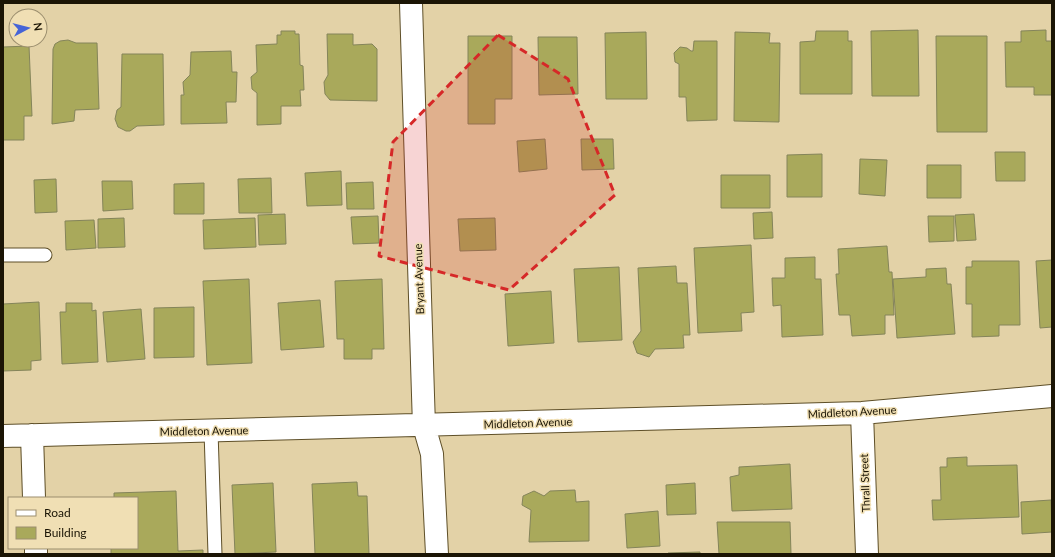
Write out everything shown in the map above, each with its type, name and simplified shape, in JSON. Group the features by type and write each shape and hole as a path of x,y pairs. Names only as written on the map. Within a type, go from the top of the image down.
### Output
{"street":[{"name":"Bryant Avenue","path":"411,3 424,426 432,454 437,554"},
{"name":"Middleton Avenue","path":"3,436 424,426 862,413 1052,396"},
{"name":"Thrall Street","path":"862,413 867,554"},
{"path":"32,435 34,497"}],"lane":[{"path":"3,255 45,255"},
{"path":"211,431 215,554"}],"highlighted area":[{"path":"498,35 568,79 615,195 509,290 379,256 393,142"}],"building":[{"path":"918,30 919,96 872,96 871,31"},
{"path":"1046,30 1046,41 1052,41 1052,95 1034,95 1034,87 1006,87 1005,42 1021,42 1021,31"},
{"path":"281,31 295,31 295,34 299,34 300,65 303,66 304,90 300,90 301,106 281,106 281,124 257,125 257,93 252,89 251,77 257,72 256,45 277,44 277,35 281,35"},
{"path":"816,31 848,31 848,41 852,41 852,94 800,94 800,42 815,41"},
{"path":"646,32 647,99 606,99 605,33"},
{"path":"735,32 770,33 769,43 780,43 779,122 734,121"},
{"path":"327,34 353,34 353,45 372,44 377,49 377,101 330,100 325,94 324,82 328,75"},
{"path":"468,36 512,36 512,99 495,99 495,124 468,124"},
{"path":"936,36 987,36 987,132 937,132"},
{"path":"538,37 577,37 578,94 539,95"},
{"path":"68,40 76,43 97,43 99,109 75,110 74,121 52,124 53,49 55,44 60,41"},
{"path":"694,41 717,41 717,120 687,121 686,97 679,97 679,64 675,62 674,53 680,47 693,51"},
{"path":"3,47 29,48 32,116 24,116 24,140 3,140"},
{"path":"231,51 232,72 237,72 236,102 226,102 227,123 181,124 181,95 184,95 183,82 190,75 191,52"},
{"path":"122,54 163,54 164,125 137,126 130,131 126,131 118,127 115,119 117,110 121,107"},
{"path":"545,139 547,169 519,172 517,141"},
{"path":"581,139 613,139 614,169 582,170"},
{"path":"995,152 1025,152 1025,181 996,181"},
{"path":"822,154 822,197 787,197 787,155"},
{"path":"860,159 887,160 885,196 859,194"},
{"path":"927,165 961,165 961,198 927,198"},
{"path":"341,171 342,205 307,206 305,173"},
{"path":"721,175 770,175 770,208 721,208"},
{"path":"271,178 272,213 239,213 238,179"},
{"path":"56,179 57,212 35,213 34,180"},
{"path":"102,181 132,181 133,209 103,211"},
{"path":"373,182 374,209 347,209 346,183"},
{"path":"204,183 204,214 174,214 174,184"},
{"path":"772,212 773,238 754,239 753,213"},
{"path":"285,214 286,244 259,245 258,215"},
{"path":"974,214 976,240 957,241 955,215"},
{"path":"378,216 379,243 353,244 351,217"},
{"path":"928,216 954,216 954,241 929,242"},
{"path":"124,218 125,247 98,248 98,219"},
{"path":"255,218 256,247 204,249 203,220"},
{"path":"495,218 496,250 460,251 458,219"},
{"path":"94,220 96,248 66,250 65,221"},
{"path":"751,245 754,312 741,313 742,331 698,333 694,248"},
{"path":"887,246 889,272 892,272 894,315 885,315 885,334 852,336 850,315 839,315 836,274 839,274 838,249"},
{"path":"815,257 815,279 821,279 823,335 782,337 781,305 773,306 772,278 785,278 785,258"},
{"path":"1052,260 1052,327 1040,328 1036,261"},
{"path":"972,261 1019,261 1020,325 999,325 999,336 972,337 972,304 966,304 966,267 972,267"},
{"path":"676,266 677,283 687,283 690,335 683,335 684,348 655,349 649,357 637,353 633,342 641,331 638,268"},
{"path":"619,267 622,340 578,342 574,269"},
{"path":"946,268 947,284 951,284 955,334 897,338 893,279 926,277 926,269"},
{"path":"249,279 252,363 207,365 203,281"},
{"path":"382,279 384,349 372,349 372,359 344,359 344,339 337,339 335,281"},
{"path":"551,291 554,343 508,346 505,294"},
{"path":"320,300 324,347 281,350 278,303"},
{"path":"39,302 41,360 31,361 31,370 3,371 3,304"},
{"path":"66,303 92,303 92,311 96,310 98,362 62,364 60,312 66,312"},
{"path":"194,307 194,357 154,358 154,308"},
{"path":"141,309 145,359 107,362 103,312"},
{"path":"967,457 967,466 1017,465 1019,517 933,520 932,500 941,500 940,467 947,467 947,458"},
{"path":"790,464 792,509 732,511 730,477 739,475 739,467"},
{"path":"357,482 358,496 367,496 369,554 315,554 312,484"},
{"path":"273,483 276,552 235,554 232,485"},
{"path":"695,483 696,514 667,515 666,485"},
{"path":"575,490 576,502 589,501 589,541 529,542 531,510 522,505 523,496 534,491 544,496 550,491"},
{"path":"176,491 178,551 203,550 203,554 111,554 111,549 138,549 138,497 114,497 114,493"},
{"path":"1051,500 1052,532 1022,534 1021,502"},
{"path":"658,511 660,546 627,548 625,514"},
{"path":"717,522 790,522 791,554 719,554"},
{"path":"700,552 700,554 668,554 668,553"}]}
